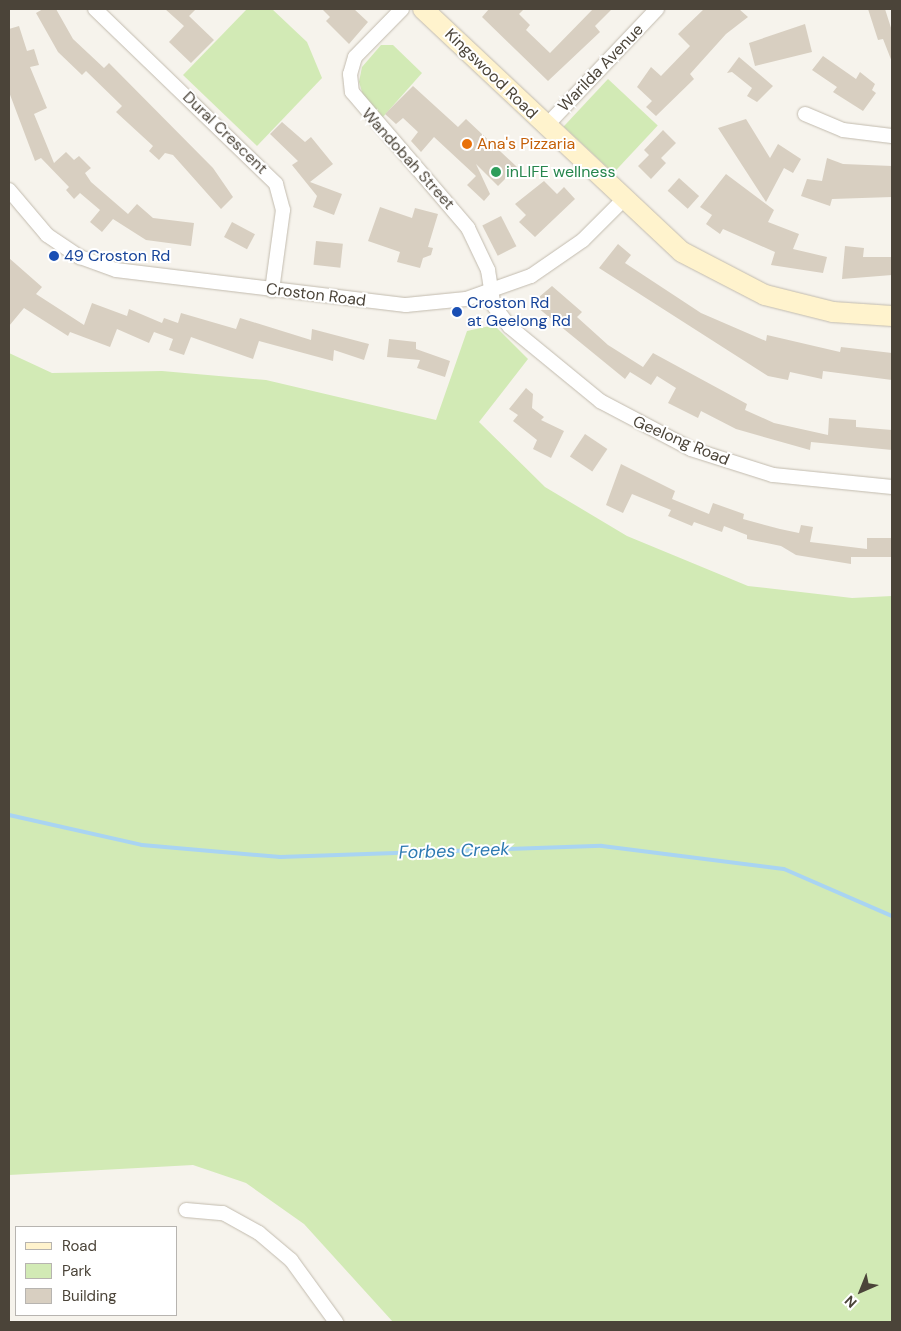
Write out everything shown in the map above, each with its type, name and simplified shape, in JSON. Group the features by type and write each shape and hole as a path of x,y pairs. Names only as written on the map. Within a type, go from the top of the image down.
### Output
{"street":[{"name":"Dural Crescent","path":"95,9 276,184 283,210 272,290"},
{"name":"Wandobah Street","path":"402,9 355,57 350,74 352,92 468,228 488,270 490,292"},
{"name":"Kingswood Road","path":"423,9 545,127 682,252 731,280 801,305 892,316"},
{"name":"Warilda Avenue","path":"545,127 658,9"},
{"path":"805,114 843,130 892,136"},
{"name":"Croston Road","path":"9,190 46,235 97,264 272,290 406,305 490,292 531,276 569,251 623,200"},
{"name":"Geelong Road","path":"490,292 499,315 547,362 600,401 657,434 773,476 892,488"},
{"path":"186,1210 223,1214 259,1233 291,1260 336,1322"}],"green space":[{"path":"247,9 272,9 307,42 322,78 257,146 183,75"},
{"path":"381,45 393,45 422,73 382,118 363,95 359,82 362,67"},
{"path":"608,79 658,125 613,173 564,127"},
{"path":"494,325 528,359 479,422 545,487 627,536 748,586 852,598 892,596 892,1322 393,1322 304,1224 246,1183 193,1165 9,1175 9,353 52,373 162,371 266,380 436,420 467,331"}],"building":[{"path":"43,9 56,9 73,39 104,68 109,63 213,168 233,197 221,209 173,155 165,153 159,160 149,151 153,146 116,112 122,106 86,71 82,75 58,52 36,13"},
{"path":"165,9 196,9 189,16 214,40 191,63 169,42 184,26"},
{"path":"322,9 354,9 368,22 349,44 326,21 330,17"},
{"path":"489,9 524,9 519,14 530,25 526,30 550,53 593,9 612,9 595,26 600,32 548,81 482,17"},
{"path":"704,9 739,9 748,17 726,34 690,74 694,79 656,116 646,107 652,101 637,87 651,67 661,76 690,46 678,34"},
{"path":"868,9 885,9 892,31 892,62 883,39 878,40"},
{"path":"805,24 812,52 755,66 749,43"},
{"path":"19,26 27,51 34,49 39,65 30,67 47,108 34,114 54,163 66,152 74,160 79,156 91,168 85,173 91,182 128,214 137,204 153,218 194,223 191,246 146,240 113,219 102,232 90,222 100,210 80,193 74,199 66,190 69,187 41,158 35,161 9,92 9,29"},
{"path":"823,56 856,79 860,72 875,84 872,90 876,93 863,111 833,92 837,87 812,70"},
{"path":"739,57 773,86 757,102 747,96 752,88 732,72 727,73"},
{"path":"413,86 458,127 466,119 517,167 498,186 476,164 490,194 484,201 467,185 476,176 434,137 421,152 411,141 418,132 403,118 396,124 385,114"},
{"path":"746,119 770,158 778,144 801,159 793,173 784,168 766,202 718,128"},
{"path":"282,122 305,142 311,137 333,164 310,182 342,194 334,215 313,207 317,196 292,165 298,161 270,134"},
{"path":"663,130 676,143 661,158 666,163 651,179 638,166 649,155 644,150"},
{"path":"827,158 843,164 892,166 892,197 832,199 830,206 801,196 807,179 822,181"},
{"path":"726,174 774,210 768,222 799,234 793,249 827,257 823,273 771,265 775,252 723,229 720,234 706,224 712,215 700,207"},
{"path":"679,178 699,196 688,209 668,191"},
{"path":"544,181 557,194 564,187 575,199 535,237 519,222 526,215 515,204"},
{"path":"380,207 412,218 415,208 438,214 428,247 433,248 431,255 423,258 420,268 397,262 400,252 368,241"},
{"path":"501,216 516,246 498,256 482,226"},
{"path":"232,222 255,234 247,249 224,237"},
{"path":"316,241 343,244 340,268 313,265"},
{"path":"618,244 631,255 625,263 701,313 766,341 767,335 840,352 841,347 892,353 892,380 823,371 822,379 790,372 788,380 768,376 599,268"},
{"path":"845,246 864,248 863,257 892,257 892,275 842,279"},
{"path":"9,258 42,287 36,294 84,325 92,303 127,316 129,309 162,323 164,318 178,323 181,313 236,329 240,318 311,340 312,329 369,344 364,360 334,350 333,361 259,341 253,359 191,337 184,355 169,350 173,339 154,332 149,343 117,329 110,347 70,332 68,336 24,308 9,326"},
{"path":"552,286 582,312 577,317 608,345 643,367 653,353 747,404 745,410 774,423 828,435 829,418 856,420 856,427 892,430 892,450 811,442 810,450 736,429 701,411 698,418 668,403 676,388 657,376 651,385 630,372 625,379 532,303"},
{"path":"389,339 416,342 416,349 450,361 445,377 417,368 420,360 387,357"},
{"path":"526,388 533,394 532,408 544,417 541,420 564,431 551,458 533,449 537,440 513,421 518,415 509,409"},
{"path":"585,434 607,449 592,471 570,456"},
{"path":"621,464 675,491 672,499 709,514 713,503 744,514 743,519 780,529 799,533 801,525 813,527 810,542 867,549 867,538 892,538 892,557 851,557 851,564 796,555 781,546 747,539 747,535 724,526 722,532 694,522 692,526 668,516 671,510 632,494 623,513 606,505"}],"waterway":[{"name":"Forbes Creek","path":"9,815 142,845 280,857 602,846 784,869 892,916"}],"place":[{"name":"Ana's Pizzaria","path":"467,144"},
{"name":"inLIFE wellness","path":"496,172"},
{"name":"49 Croston Rd","path":"54,256"},
{"name":"Croston Rd at Geelong Rd","path":"457,312"}]}
